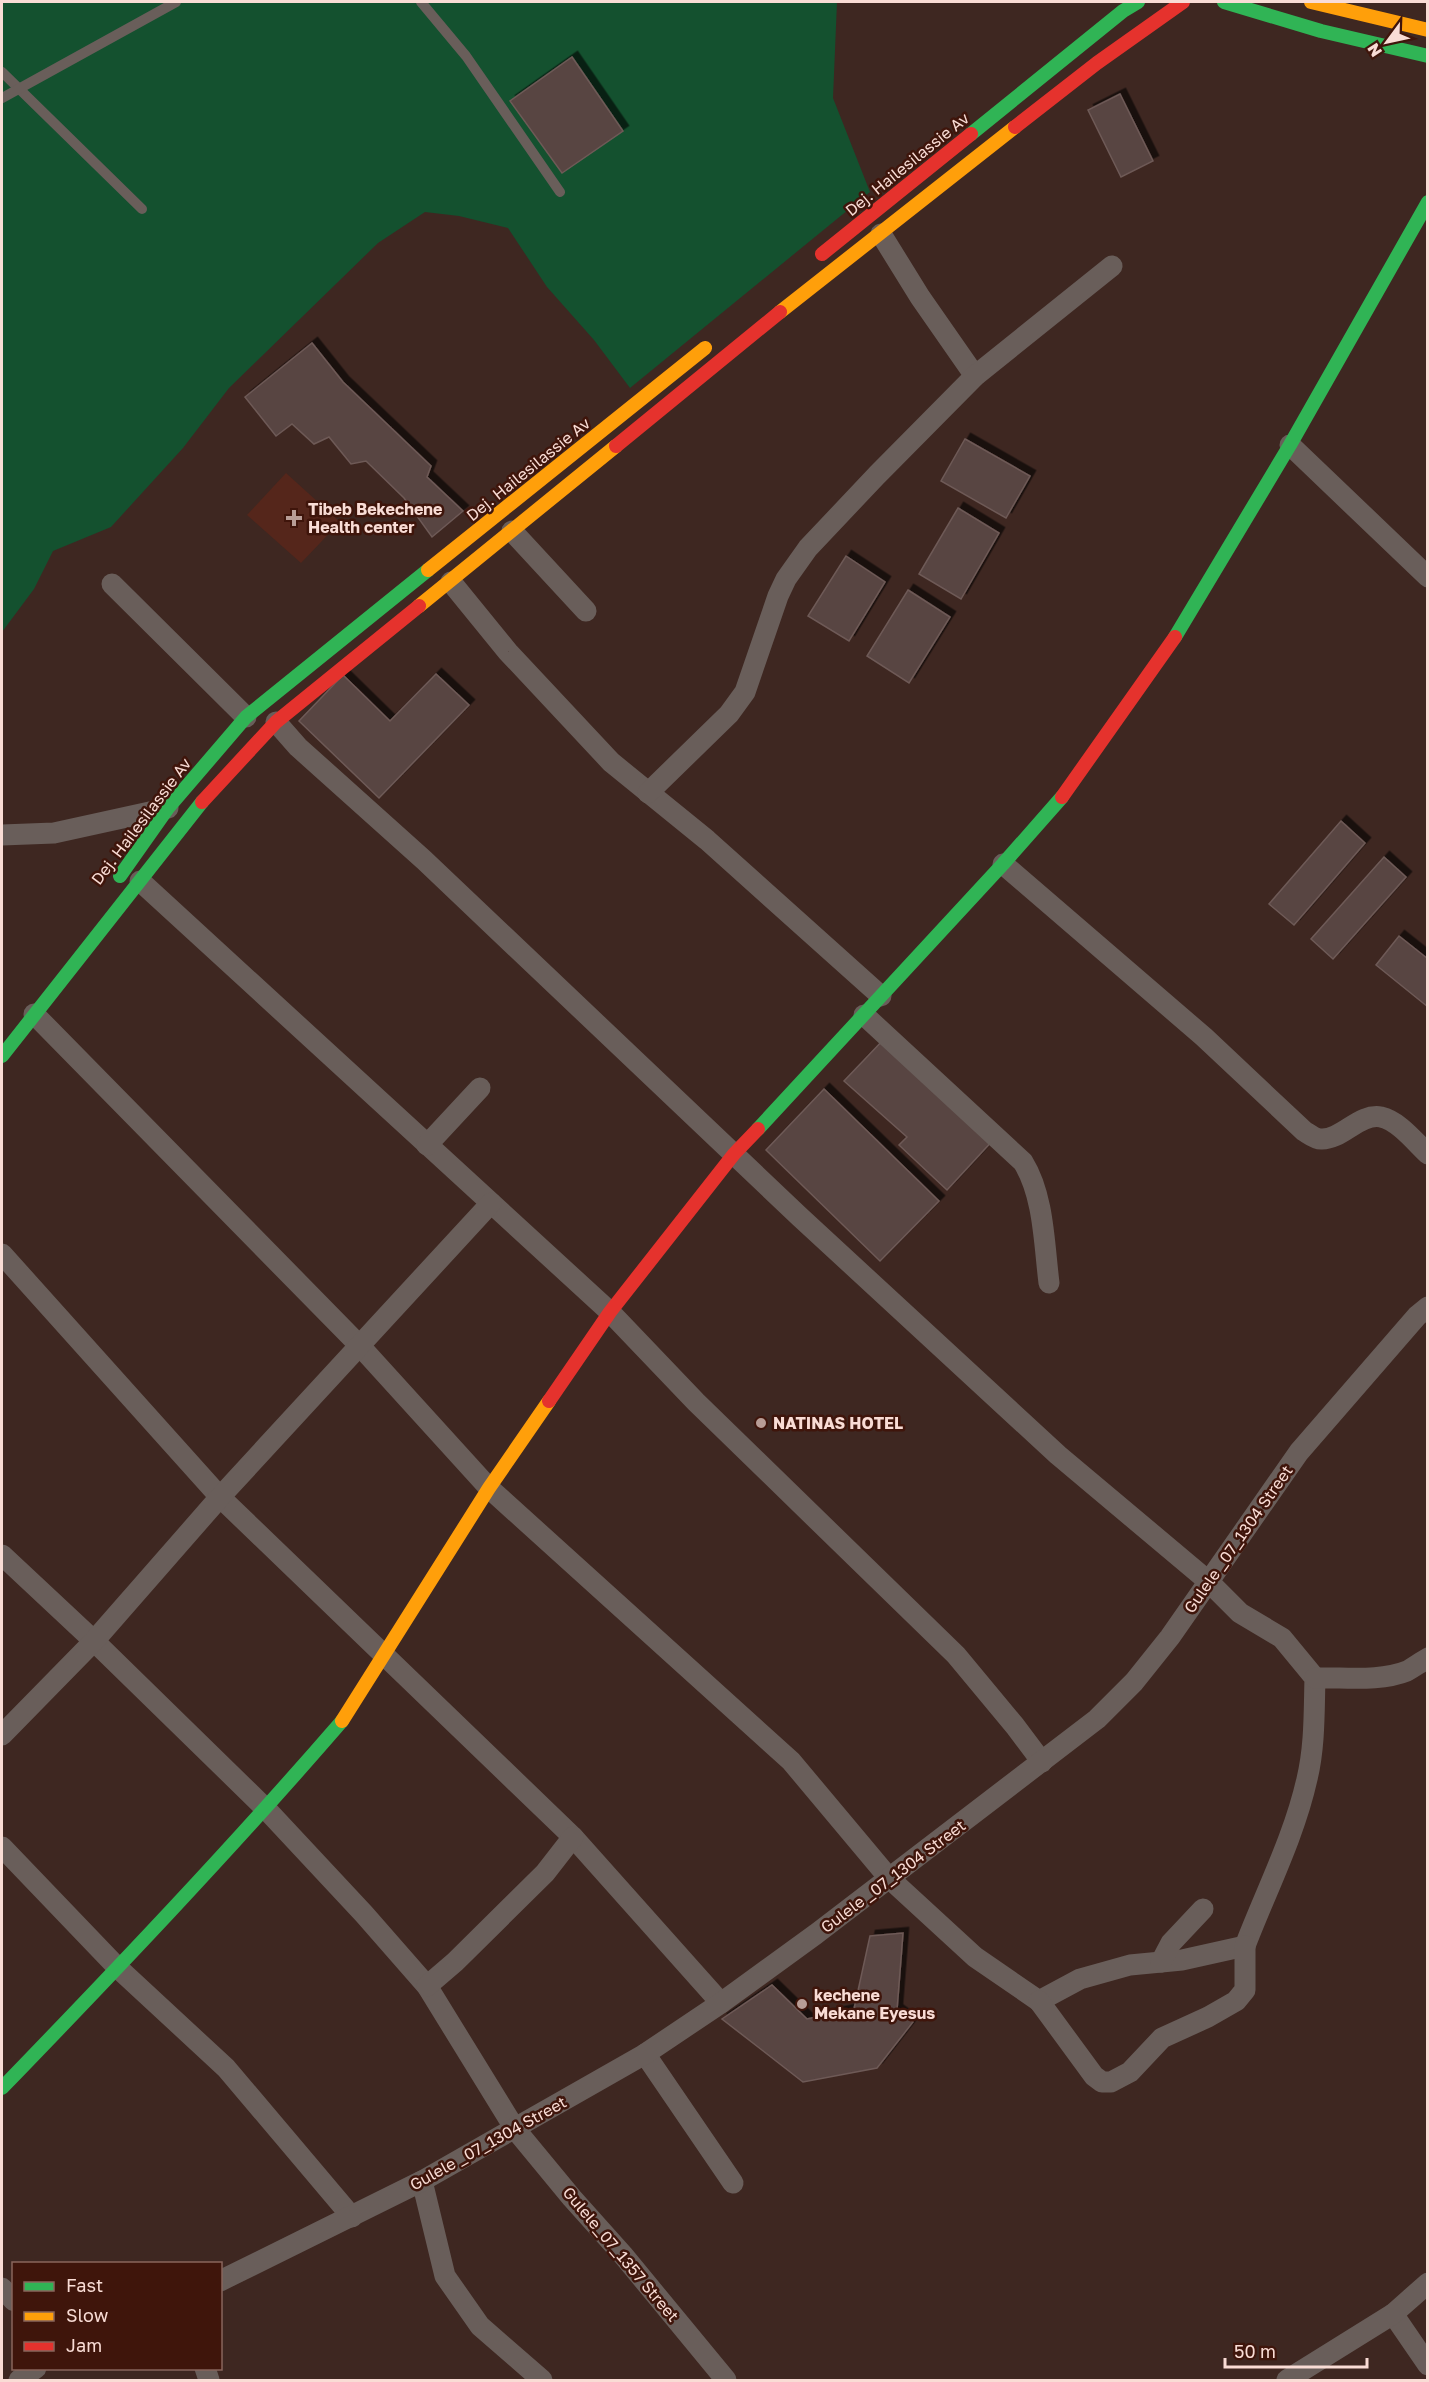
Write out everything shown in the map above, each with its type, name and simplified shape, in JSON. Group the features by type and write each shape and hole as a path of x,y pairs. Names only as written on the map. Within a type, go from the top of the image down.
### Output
{"main road":[{"name":"Dej. Hailesilassie Av","path":"815,259 1138,2"},
{"path":"2,1056 244,752 276,722 1057,92 1137,32 1183,2"},
{"path":"1224,2 1321,31 1428,56"},
{"path":"1311,2 1428,30"},
{"path":"2,2088 266,1809 349,1713 489,1488 610,1312 734,1154 1003,864 1068,790 1178,633 1290,445 1428,202"},
{"name":"Dej. Hailesilassie Av","path":"109,891 168,808 246,717 713,341"}],"street":[{"path":"881,234 920,297 975,376"},
{"path":"648,793 729,714 745,692 778,596 786,579 808,548 975,376 1112,266"},
{"path":"1290,445 1428,577"},
{"path":"512,531 586,611"},
{"path":"451,582 508,652 611,762 707,840 881,996"},
{"path":"112,584 246,717"},
{"path":"34,1014 360,1346 489,1488 791,1761 889,1878 975,1957 1039,2001 1094,2076 1102,2082 1111,2082 1130,2072 1162,2038 1236,2001 1245,1990 1245,1946 1264,1895 1290,1838 1308,1777 1316,1678 1282,1638 1240,1612 1208,1581 1058,1455 734,1154 499,930 298,747 276,722"},
{"path":"2,835 54,833 168,808"},
{"path":"1003,864 1204,1037 1304,1131 1319,1139 1330,1138 1360,1121 1379,1116 1392,1121 1428,1155"},
{"path":"140,881 610,1312 696,1402 956,1655 1016,1726 1042,1762"},
{"path":"864,1015 1023,1162 1031,1174 1036,1193 1049,1283"},
{"path":"427,1145 480,1088"},
{"path":"2,1736 94,1641 220,1497 491,1203"},
{"path":"2,1254 220,1497 573,1837 721,2003"},
{"name":"Gulele _07_1304 Street","path":"222,2279 422,2181 645,2054 721,2003 1097,1719 1134,1682 1170,1637 1299,1452 1424,1316"},
{"name":"Gulele_07_1357 Street","path":"2,1555 94,1641 266,1809 364,1914 426,1986 515,2128 572,2198 623,2254 726,2380"},
{"path":"1316,1678 1370,1678 1392,1675 1408,1670 1428,1658"},
{"path":"426,1986 455,1962 545,1873 573,1837"},
{"path":"2,1847 118,1968 226,2068 352,2217"},
{"path":"1161,1962 1170,1943 1203,1909"},
{"path":"1039,2001 1080,1979 1130,1965 1161,1962 1245,1946"},
{"path":"645,2054 733,2183"},
{"path":"422,2181 445,2276 480,2326 543,2380"},
{"path":"1287,2380 1393,2314 1428,2283"},
{"path":"1393,2314 1428,2364"},
{"path":"19,2380 33,2370"}],"lane":[{"path":"2,98 176,2"},
{"path":"422,2 465,56 560,192"},
{"path":"2,72 142,209"}],"shaded area":[{"name":"Tibeb Bekechene Health center","path":"286,473 340,522 301,563 247,515"}],"green space":[{"path":"2,2 837,2 833,98 870,192 630,388 594,340 547,287 508,228 459,216 425,212 378,243 229,388 183,448 111,527 53,551 34,589 2,632"}],"building":[{"path":"572,57 623,131 562,173 510,101"},
{"path":"1120,94 1153,161 1121,177 1088,110"},
{"path":"312,343 343,382 431,466 427,477 463,511 432,537 404,498 366,461 351,464 329,437 314,444 292,424 276,436 245,397"},
{"path":"965,439 1030,476 1006,518 941,481"},
{"path":"958,508 999,533 961,599 919,574"},
{"path":"846,556 885,582 849,641 808,616"},
{"path":"908,590 950,617 909,683 867,656"},
{"path":"436,674 469,705 379,798 299,721 343,675 390,721"},
{"path":"1341,821 1365,843 1294,925 1269,904"},
{"path":"1384,857 1406,877 1333,959 1311,939"},
{"path":"1399,936 1428,959 1428,1007 1376,965"},
{"path":"886,1037 995,1138 947,1190 899,1145 907,1137 844,1081"},
{"path":"824,1089 939,1201 880,1261 766,1150"},
{"path":"903,1933 897,2010 913,2022 877,2068 803,2082 722,2019 772,1985 807,2019 854,2009 870,1936"}],"traffic: fast":[{"path":"971,134 1123,11 1138,2"},
{"path":"1224,2 1321,31 1428,56"},
{"path":"1175,637 1290,445 1428,202"},
{"path":"120,876 168,808 246,717 428,570"},
{"path":"758,1129 1062,797"},
{"path":"2,1056 202,802"},
{"path":"2,2088 175,1907 342,1721"}],"traffic: slow":[{"path":"1311,2 1428,30"},
{"path":"780,312 1015,127"},
{"path":"428,570 705,348"},
{"path":"419,606 616,446"},
{"path":"342,1721 489,1488 549,1401"}],"traffic: jam":[{"path":"1015,127 1097,63 1183,2"},
{"path":"822,254 971,134"},
{"path":"616,446 780,312"},
{"path":"202,802 276,722 419,606"},
{"path":"1062,797 1175,637"},
{"path":"549,1401 610,1312 734,1154 758,1129"}],"place":[{"name":"Tibeb Bekechene Health center","path":"294,518"},
{"name":"NATINAS HOTEL","path":"761,1423"},
{"name":"kechene Mekane Eyesus","path":"802,2004"}]}
